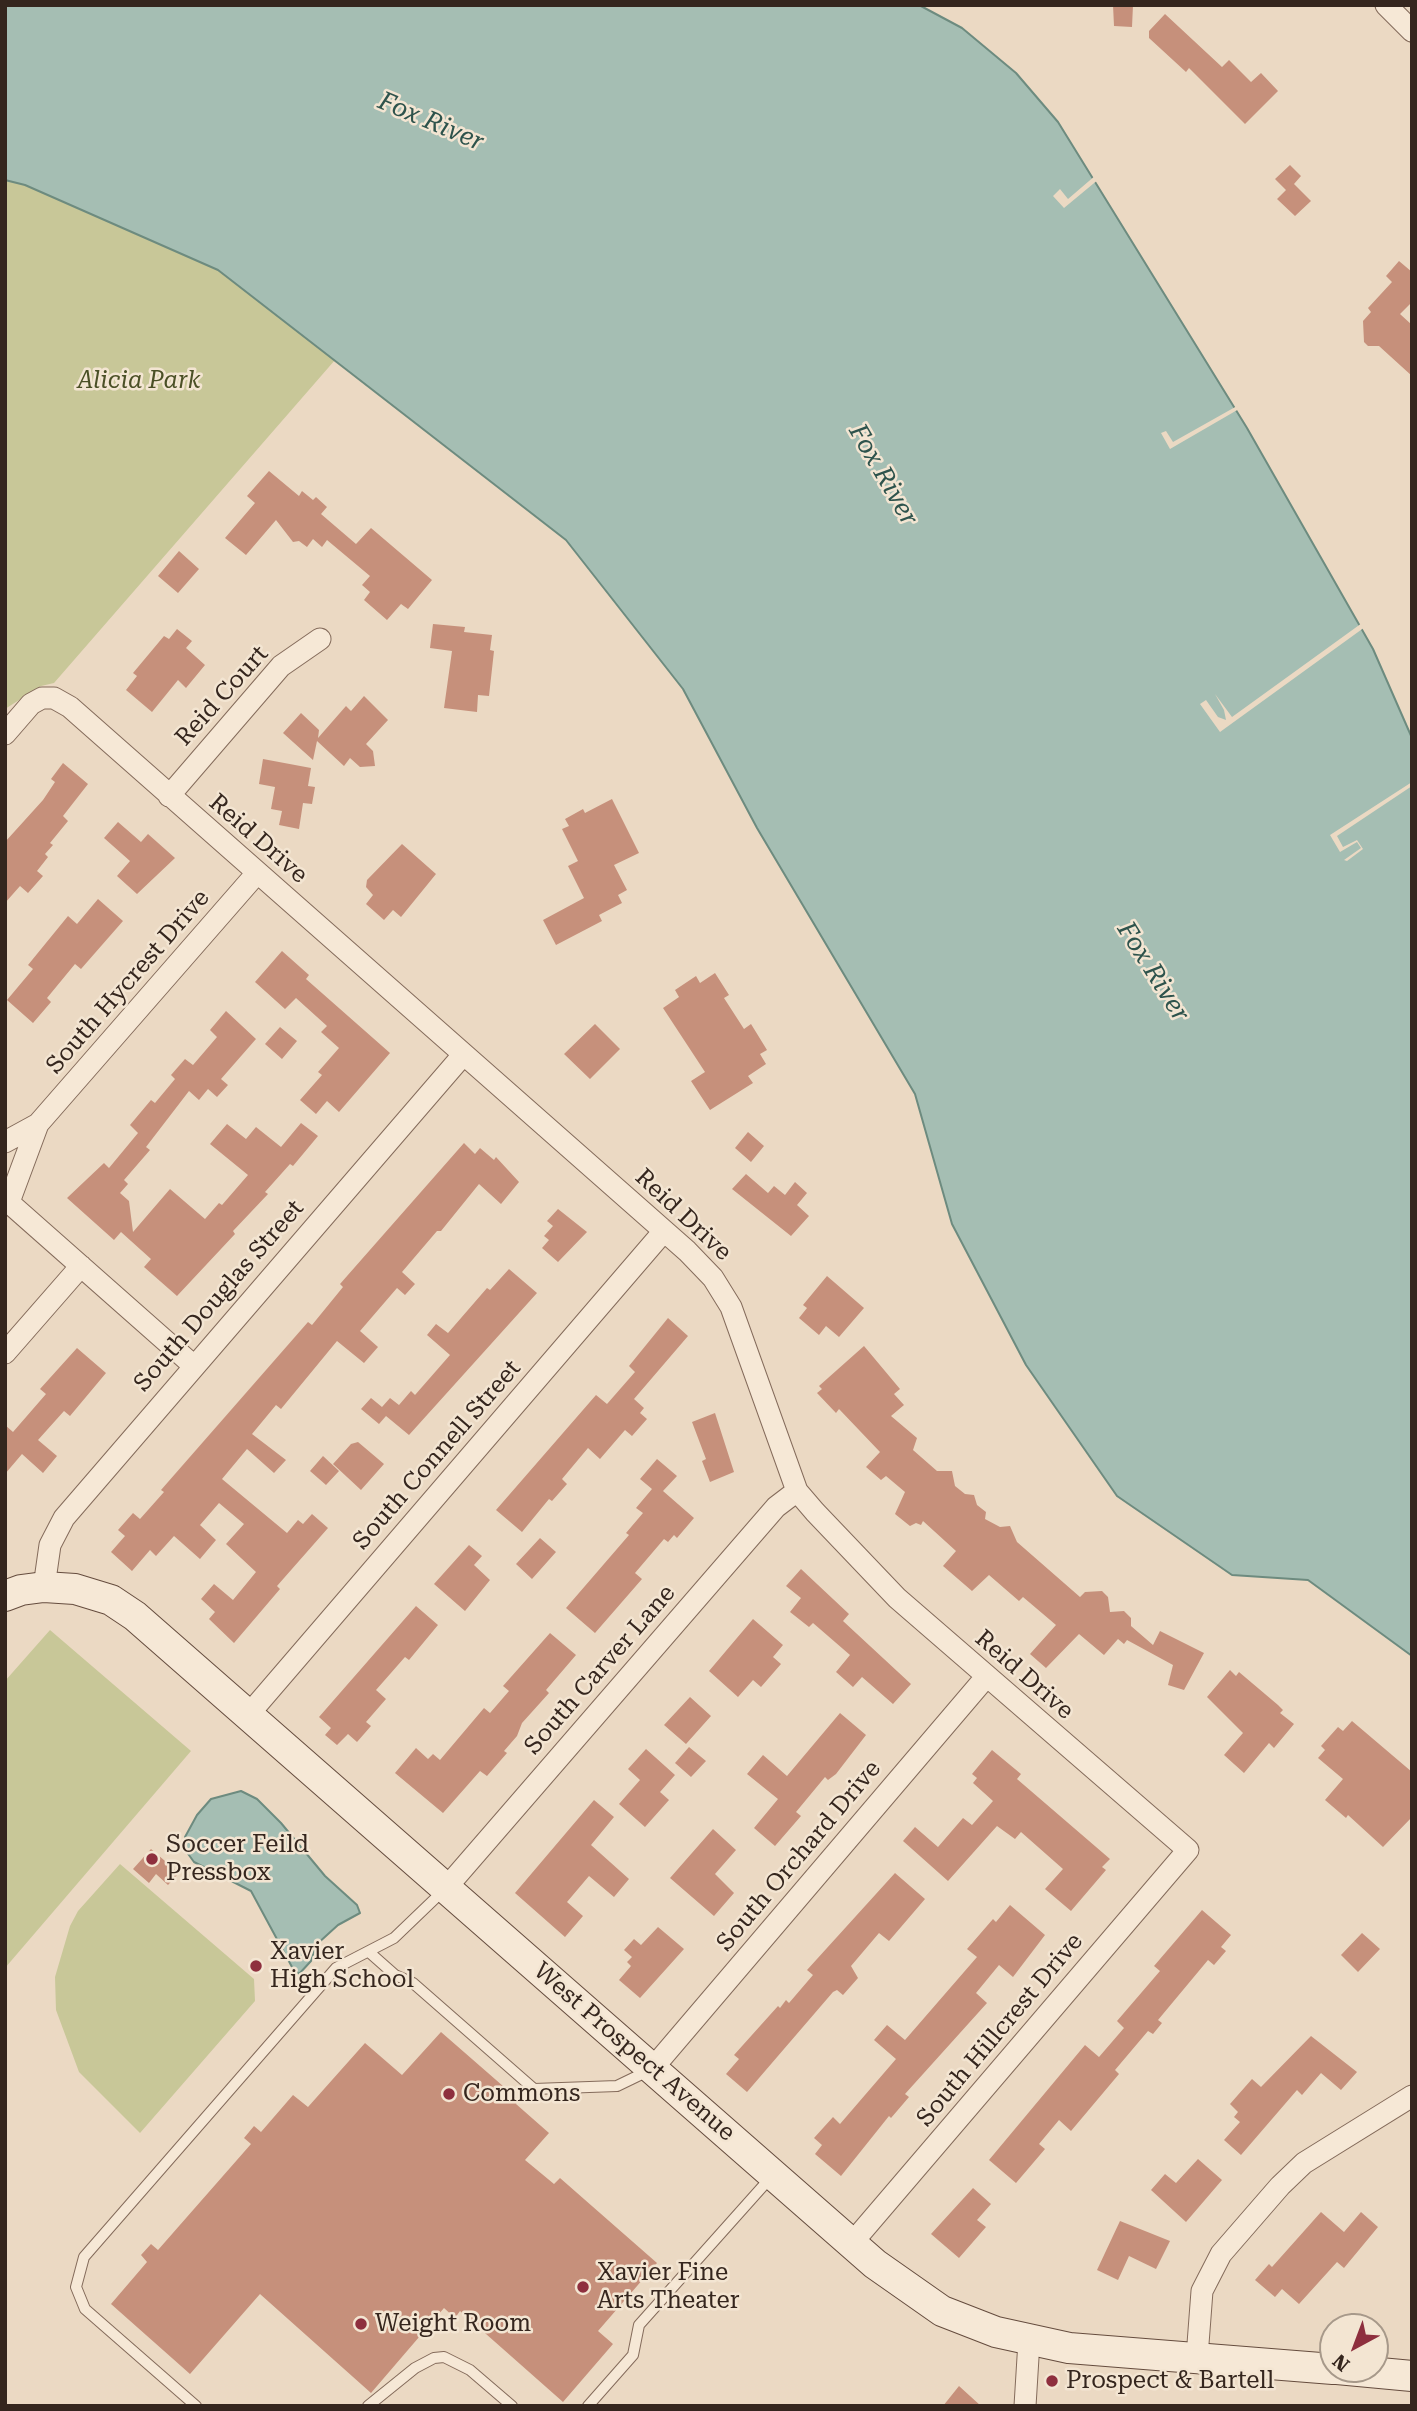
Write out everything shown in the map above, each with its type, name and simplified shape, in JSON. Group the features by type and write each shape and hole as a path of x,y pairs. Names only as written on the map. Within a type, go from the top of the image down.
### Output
{"main road":[{"name":"West Prospect Avenue","path":"5,1596 21,1590 44,1587 75,1589 111,1600 124,1608 249,1714 852,2243 898,2282 942,2311 996,2332 1069,2348 1319,2368"},
{"name":"West Prospect Avenue","path":"1389,2374 1412,2376"}],"street":[{"path":"1386,5 1412,31"},
{"name":"Reid Court","path":"169,796 281,666 320,639"},
{"name":"Reid Drive","path":"5,734 31,705 41,698 54,698 69,707 701,1265 727,1298 797,1491 870,1572 986,1678 1188,1850"},
{"name":"South Hycrest Drive","path":"7,1201 38,1124 257,873"},
{"name":"South Douglas Street","path":"44,1587 50,1545 64,1518 463,1055"},
{"name":"South Hycrest Drive","path":"5,1142 38,1124"},
{"path":"7,1201 194,1366"},
{"name":"South Connell Street","path":"249,1714 664,1231"},
{"path":"5,1353 80,1266"},
{"name":"South Carver Lane","path":"446,1888 776,1507 797,1491"},
{"name":"South Orchard Drive","path":"652,2069 986,1678"},
{"name":"South Hillcrest Drive","path":"852,2243 1188,1850"},
{"path":"1197,2357 1202,2291 1221,2254 1280,2186 1304,2163 1412,2096"},
{"path":"1025,2406 1029,2341"}],"lane":[{"path":"196,2406 85,2309 76,2287 84,2258 336,1968 394,1938 446,1888"},
{"path":"369,1952 395,1975 413,1983 534,2089 617,2086 652,2069"},
{"path":"588,2406 633,2355 639,2325 774,2174"},
{"path":"368,2406 415,2368 434,2358 444,2357 470,2370 512,2406"}],"green space":[{"name":"Alicia Park","path":"5,180 25,185 218,270 335,360 54,683 41,686 5,709"},
{"path":"50,1630 191,1751 5,1968 5,1681"},
{"path":"120,1864 254,1979 255,2001 140,2133 79,2072 56,2010 55,1977 70,1926 78,1911"}],"water":[{"name":"Fox River","path":"5,5 919,5 962,28 1016,73 1058,122 1247,428 1373,649 1412,738 1412,1656 1308,1580 1232,1575 1117,1496 1026,1365 952,1224 915,1094 757,828 683,689 566,540 218,270 25,185 5,180"},
{"path":"241,1791 257,1799 281,1823 325,1876 357,1905 360,1913 338,1925 316,1945 311,1961 299,1974 292,1967 251,1891 194,1862 186,1851 185,1837 197,1815 211,1799"}],"pier":[{"path":"1096,175 1099,179 1064,208 1053,196 1060,189 1068,199"},
{"path":"1237,406 1239,409 1170,449 1161,433 1166,431 1173,442"},
{"path":"1362,623 1365,627 1220,732 1200,704 1206,700 1218,717 1226,720 1215,694 1232,717"},
{"path":"1412,782 1412,786 1337,836 1343,847 1357,840 1363,849 1347,861 1344,860 1361,848 1357,842 1340,852 1330,835"}],"building":[{"path":"1113,5 1133,5 1132,27 1114,26"},
{"path":"1165,14 1222,67 1229,60 1251,82 1261,73 1278,91 1245,124 1189,68 1186,72 1149,38 1149,31"},
{"path":"1290,165 1301,176 1294,184 1311,201 1295,216 1277,199 1286,190 1275,179"},
{"path":"1399,261 1412,272 1412,302 1400,314 1412,325 1412,376 1379,346 1368,346 1364,342 1363,321 1371,312 1368,308 1392,282 1386,276"},
{"path":"269,471 299,496 302,491 313,500 316,497 327,507 321,514 356,544 371,528 432,580 408,609 401,604 387,620 364,600 370,592 362,585 370,576 327,540 322,547 313,539 307,547 299,541 293,542 276,520 246,555 225,538 255,503 247,496"},
{"path":"179,551 199,569 178,593 158,576"},
{"path":"433,624 465,627 464,632 492,635 490,650 494,651 489,696 478,695 477,712 444,708 452,651 430,648"},
{"path":"177,629 192,641 186,648 205,665 186,688 178,680 152,712 126,690 137,676 133,673 164,636 169,639"},
{"path":"364,696 388,720 366,744 373,751 375,766 360,767 350,758 344,766 317,741 313,760 283,733 301,713 319,730 318,738 346,706 351,711"},
{"path":"263,759 311,768 308,786 315,787 312,804 303,803 299,829 279,825 282,811 271,809 275,787 259,784"},
{"path":"63,763 88,784 63,816 68,821 50,843 53,845 45,854 48,857 37,871 43,876 28,893 20,886 5,903 5,842 43,800 55,782 51,779"},
{"path":"612,799 639,853 614,865 627,890 618,895 622,903 599,915 602,921 556,945 543,920 584,898 568,866 578,861 562,829 569,826 565,819 583,809 585,813"},
{"path":"118,822 141,842 148,834 175,858 137,894 117,876 130,861 104,838"},
{"path":"402,844 436,874 401,917 393,910 384,920 366,904 373,895 366,887 367,880"},
{"path":"98,899 123,921 81,969 75,964 47,998 51,1002 33,1023 7,1000 33,969 28,965 68,916 77,924"},
{"path":"282,951 309,975 306,979 390,1053 339,1112 327,1101 316,1114 300,1100 322,1075 318,1072 339,1048 321,1032 327,1026 296,998 285,1009 255,982"},
{"path":"715,973 729,995 724,998 744,1029 751,1024 767,1050 760,1054 766,1064 748,1076 753,1083 710,1110 691,1081 705,1072 663,1008 679,997 675,990 696,976 700,983"},
{"path":"226,1011 256,1039 221,1079 228,1085 217,1097 208,1089 199,1100 189,1091 146,1147 150,1150 124,1180 128,1184 120,1193 129,1201 133,1232 170,1189 205,1219 219,1203 222,1205 248,1175 210,1144 227,1124 246,1139 256,1127 281,1147 301,1123 318,1136 293,1166 290,1164 265,1192 268,1194 233,1231 235,1234 177,1296 144,1267 151,1259 121,1232 114,1240 67,1198 104,1163 109,1168 138,1133 130,1125 151,1100 155,1103 175,1079 171,1075 185,1059 193,1065 217,1037 210,1030"},
{"path":"595,1024 620,1049 590,1079 564,1054"},
{"path":"280,1027 297,1041 282,1059 265,1044"},
{"path":"748,1132 764,1146 751,1162 735,1148"},
{"path":"464,1143 475,1154 480,1148 494,1160 496,1157 519,1182 501,1204 479,1184 441,1231 437,1231 402,1272 415,1284 405,1295 397,1288 360,1331 378,1347 364,1363 337,1341 281,1409 276,1405 252,1434 286,1460 274,1473 247,1449 222,1479 287,1533 298,1520 303,1524 312,1514 328,1528 277,1586 280,1589 234,1643 209,1619 215,1612 201,1599 214,1584 233,1600 256,1572 226,1544 244,1524 219,1503 200,1525 216,1540 200,1559 174,1536 156,1556 150,1550 132,1571 111,1552 125,1536 118,1530 133,1513 140,1519 164,1492 161,1490 308,1322 312,1325 343,1287 340,1284"},
{"path":"746,1174 768,1193 774,1186 785,1195 795,1182 807,1193 797,1205 809,1216 791,1236 732,1189"},
{"path":"558,1209 587,1232 558,1262 542,1248 549,1240 544,1236 553,1226 547,1221"},
{"path":"509,1269 537,1293 409,1435 386,1416 379,1424 361,1409 371,1398 382,1407 390,1398 399,1405 411,1391 415,1395 450,1355 427,1335 436,1324 448,1333 487,1288 490,1290"},
{"path":"827,1276 864,1308 839,1337 826,1326 819,1335 799,1318 807,1308 803,1305"},
{"path":"668,1318 688,1336 634,1399 644,1408 640,1413 647,1419 632,1436 625,1430 600,1459 588,1448 562,1479 567,1484 552,1501 549,1499 522,1532 496,1510 596,1395 607,1404 635,1372 629,1366"},
{"path":"864,1346 900,1389 894,1394 904,1405 891,1416 917,1438 913,1450 937,1471 952,1471 955,1486 965,1494 974,1495 977,1505 986,1512 985,1519 1000,1527 1010,1526 1017,1542 1080,1597 1085,1592 1102,1591 1108,1597 1110,1612 1124,1611 1131,1618 1131,1626 1153,1645 1160,1631 1204,1653 1184,1690 1168,1685 1173,1665 1127,1640 1124,1644 1118,1639 1104,1655 1079,1634 1046,1668 1030,1654 1056,1625 1023,1597 1019,1601 989,1575 972,1591 943,1566 956,1551 923,1521 921,1525 916,1523 910,1526 895,1514 905,1492 886,1476 881,1480 866,1467 880,1452 839,1409 836,1413 817,1393 822,1389 819,1386"},
{"path":"77,1348 106,1373 70,1416 64,1411 38,1440 57,1456 43,1473 22,1454 5,1474 5,1425 13,1432 46,1394 40,1389"},
{"path":"715,1413 734,1472 710,1482 702,1461 706,1459 692,1422"},
{"path":"358,1442 384,1464 361,1490 333,1464 351,1444"},
{"path":"323,1456 339,1471 326,1485 310,1471"},
{"path":"657,1459 677,1476 663,1491 694,1518 677,1538 674,1535 668,1542 664,1539 635,1573 642,1579 595,1633 566,1608 629,1535 626,1533 643,1513 636,1508 652,1489 640,1479"},
{"path":"540,1538 556,1552 532,1579 516,1564"},
{"path":"469,1545 482,1556 474,1565 490,1580 465,1611 434,1584"},
{"path":"801,1569 849,1614 843,1621 911,1684 893,1704 862,1677 853,1687 836,1672 850,1655 813,1623 809,1627 790,1612 801,1598 786,1586"},
{"path":"416,1606 438,1625 409,1660 405,1657 376,1690 386,1699 366,1722 371,1726 357,1742 348,1734 337,1745 325,1735 331,1728 319,1717"},
{"path":"753,1619 783,1645 773,1657 781,1664 761,1687 753,1680 738,1697 709,1671"},
{"path":"550,1633 576,1655 546,1690 549,1693 522,1723 517,1736 504,1751 507,1753 487,1776 480,1771 443,1813 395,1773 416,1748 428,1759 433,1754 440,1760 484,1708 490,1713 509,1691 503,1686"},
{"path":"1230,1670 1236,1676 1239,1672 1278,1705 1283,1710 1280,1713 1294,1724 1274,1748 1269,1743 1244,1773 1224,1755 1243,1733 1207,1697"},
{"path":"690,1697 711,1716 686,1744 664,1725"},
{"path":"840,1713 866,1735 836,1774 828,1780 825,1777 796,1812 801,1816 775,1846 754,1828 778,1799 747,1774 763,1755 787,1776"},
{"path":"1352,1721 1412,1772 1412,1817 1383,1847 1348,1815 1346,1818 1325,1800 1343,1779 1318,1758 1325,1750 1321,1746 1338,1727 1343,1731"},
{"path":"689,1747 706,1761 691,1777 675,1763"},
{"path":"646,1749 675,1775 660,1792 669,1800 645,1827 619,1804 640,1780 628,1769"},
{"path":"992,1750 1021,1774 1017,1779 1110,1859 1102,1867 1106,1870 1071,1911 1045,1889 1063,1869 1021,1832 1015,1839 997,1826 948,1881 903,1841 915,1827 938,1847 963,1818 972,1825 993,1801 973,1783 977,1778 972,1774"},
{"path":"594,1800 614,1817 591,1845 629,1879 614,1897 589,1876 567,1902 583,1916 565,1937 515,1893"},
{"path":"713,1829 736,1850 715,1874 734,1893 714,1916 670,1878"},
{"name":"Soccer Feild Pressbox","path":"151,1849 179,1873 168,1885 156,1874 149,1883 133,1869"},
{"path":"895,1873 925,1899 889,1941 879,1933 851,1966 858,1978 843,1995 837,1990 833,1992 747,2092 726,2074 739,2059 734,2055 778,2006 780,2008 786,2000 789,2003 813,1975 807,1970"},
{"path":"1010,1905 1045,1935 1013,1977 999,1965 976,1993 987,2003 905,2094 909,2097 891,2118 889,2116 841,2176 815,2154 822,2145 814,2138 833,2117 840,2124 896,2059 874,2040 887,2025 905,2040 977,1957 967,1949 993,1919 996,1922"},
{"path":"1202,1910 1231,1935 1221,1947 1226,1951 1214,1965 1208,1960 1158,2020 1162,2023 1153,2034 1148,2031 1115,2070 1119,2074 1071,2131 1059,2120 1039,2144 1045,2149 1016,2183 989,2160 1085,2045 1099,2057 1124,2028 1117,2021 1160,1971 1154,1966"},
{"path":"658,1927 684,1949 640,1998 619,1980 631,1966 627,1962 632,1957 624,1950 634,1939 641,1945"},
{"path":"1362,1933 1380,1949 1358,1972 1341,1955"},
{"path":"441,2032 519,2100 516,2104 549,2133 525,2160 554,2184 560,2178 657,2263 598,2331 613,2344 563,2402 460,2311 455,2318 444,2308 371,2393 260,2294 190,2374 111,2304 147,2262 141,2255 151,2244 158,2250 251,2144 244,2138 254,2126 261,2132 293,2095 308,2107 365,2043 402,2075"},
{"path":"1311,2036 1357,2072 1341,2090 1321,2073 1302,2095 1297,2090 1241,2155 1224,2140 1240,2122 1234,2117 1238,2112 1230,2104 1252,2079 1261,2087"},
{"path":"1198,2159 1222,2180 1186,2222 1151,2190 1165,2174 1176,2183"},
{"path":"973,2188 991,2204 977,2220 986,2227 959,2258 931,2234"},
{"path":"1321,2212 1344,2232 1361,2212 1378,2227 1344,2268 1337,2262 1299,2304 1282,2289 1275,2297 1255,2280 1269,2264 1272,2267"},
{"path":"1120,2221 1170,2241 1156,2269 1129,2256 1118,2280 1097,2270"},
{"path":"959,2386 981,2406 943,2406"}],"place":[{"name":"Soccer Feild Pressbox","path":"152,1859"},
{"name":"Xavier High School","path":"256,1966"},
{"name":"Commons","path":"449,2094"},
{"name":"Xavier Fine Arts Theater","path":"583,2287"},
{"name":"Weight Room","path":"361,2324"},
{"name":"Prospect & Bartell","path":"1052,2381"}]}
